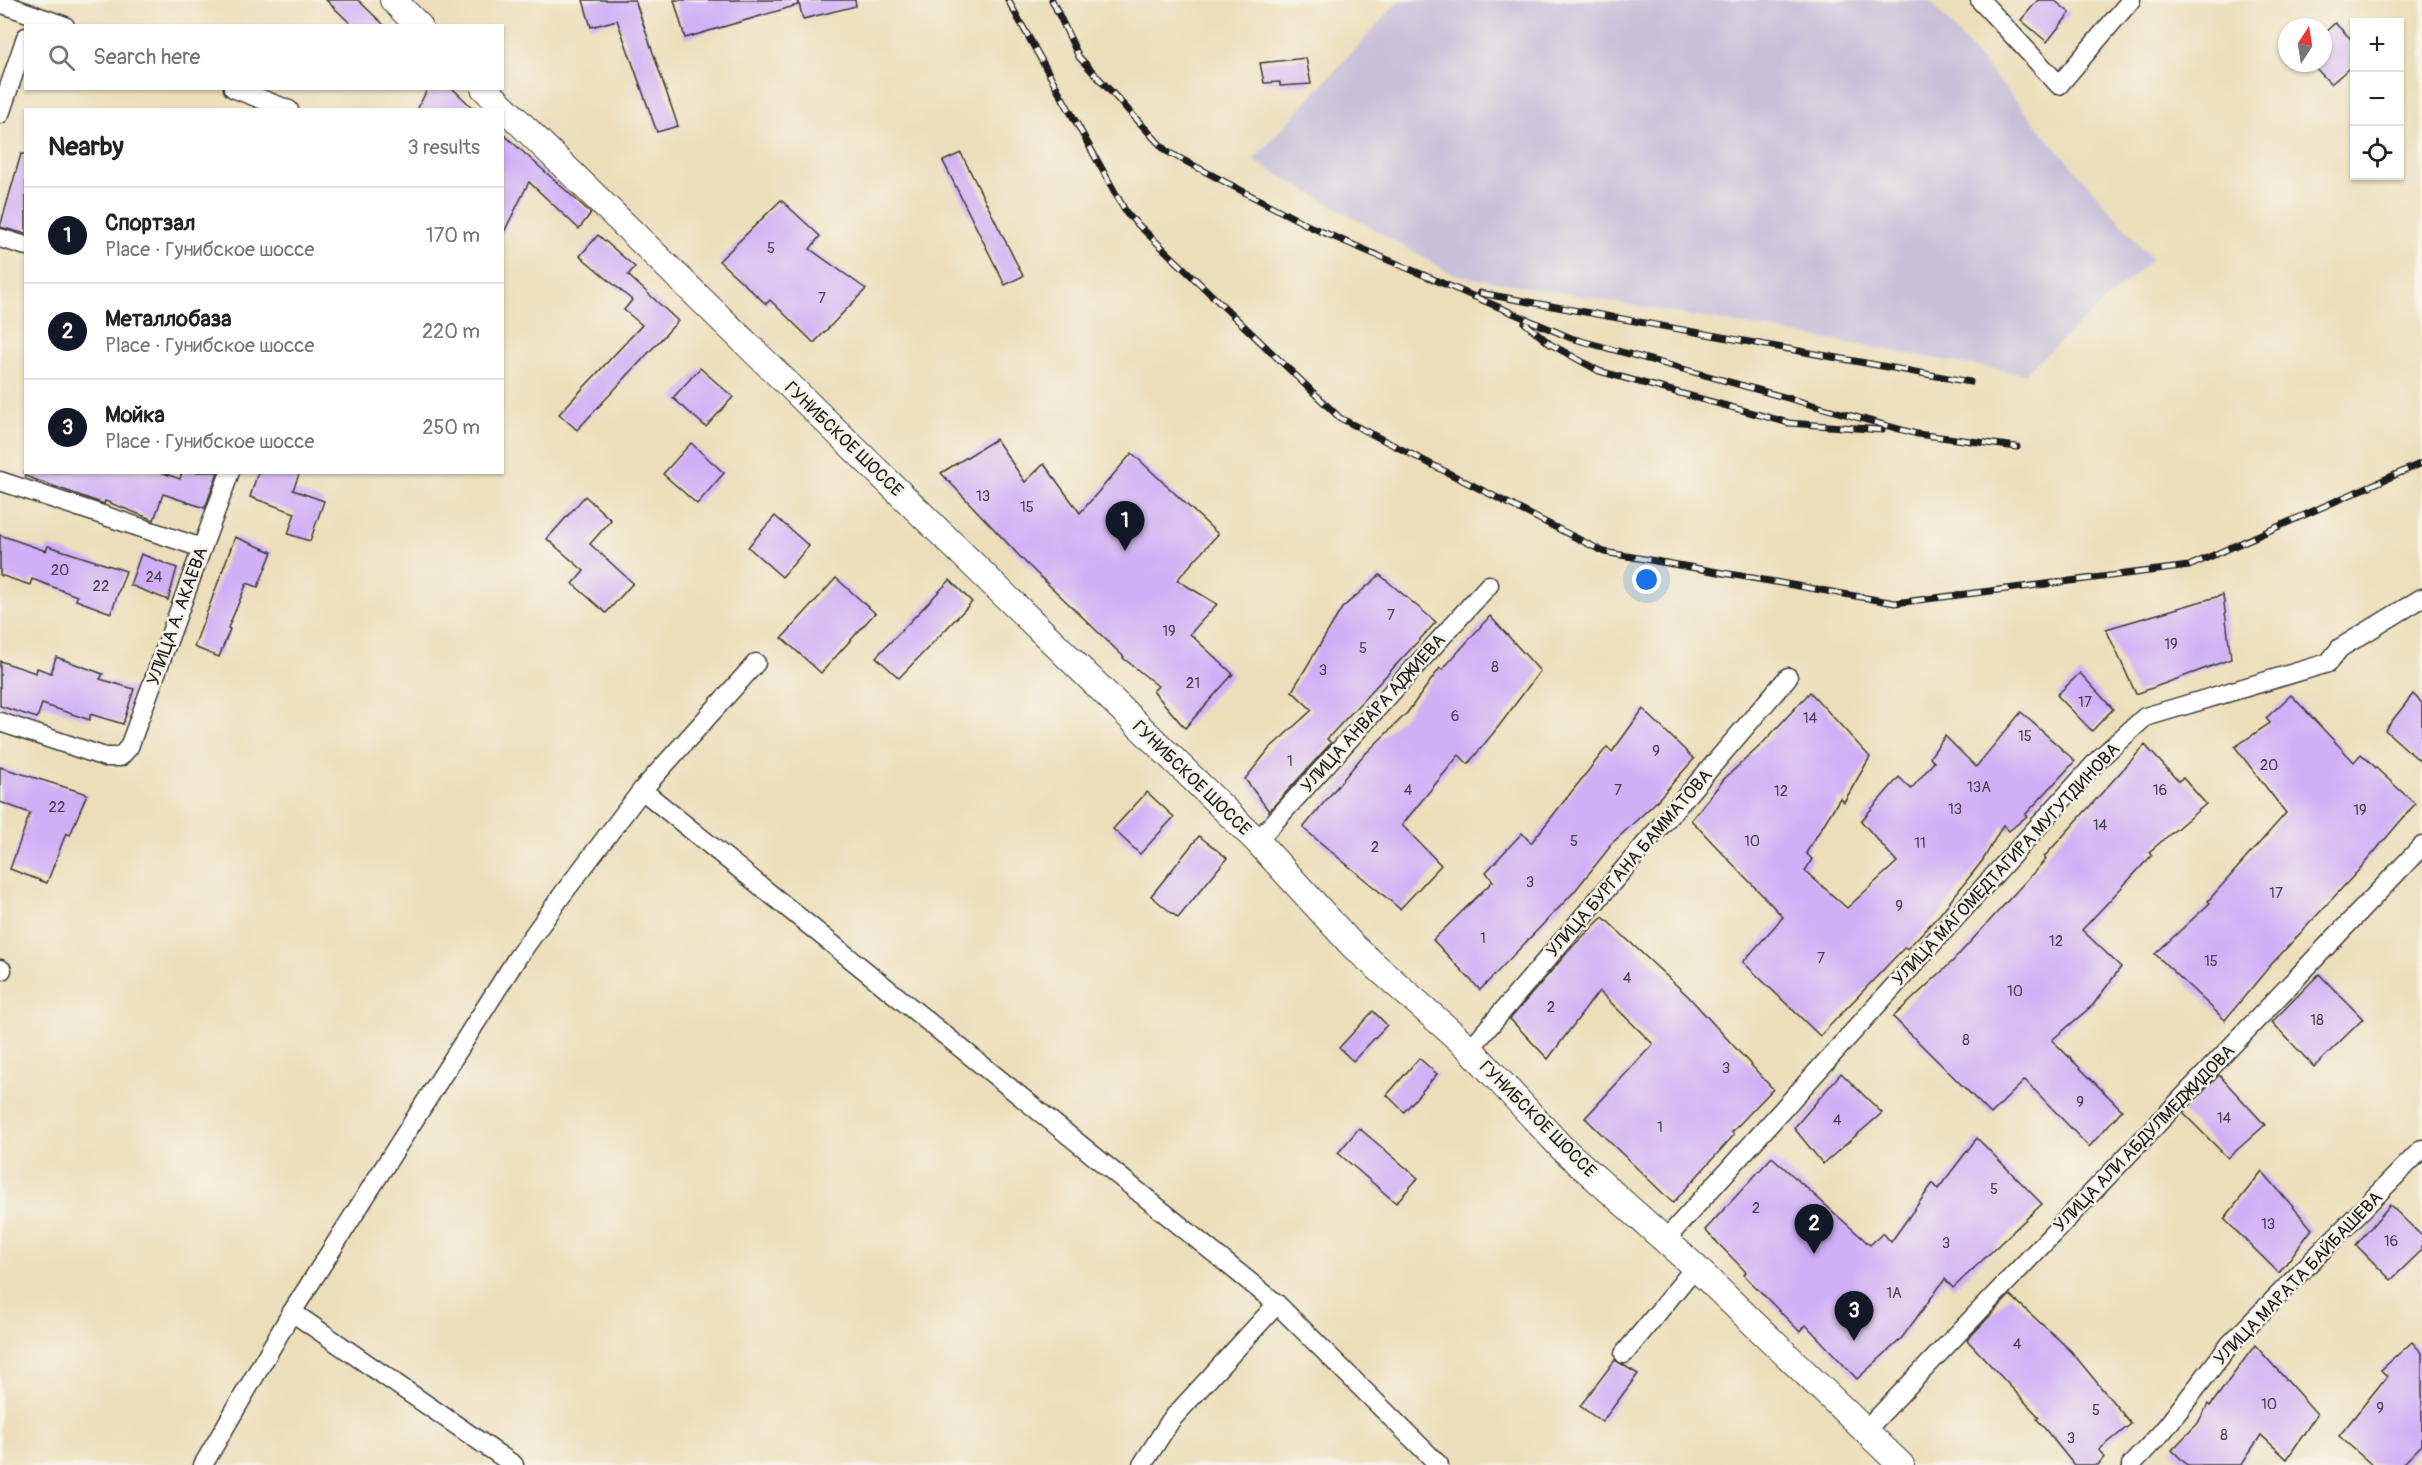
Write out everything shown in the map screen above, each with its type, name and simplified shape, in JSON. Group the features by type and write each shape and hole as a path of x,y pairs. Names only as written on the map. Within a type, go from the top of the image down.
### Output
{"main road":[{"path":"393,0 417,24"},
{"name":"ГУНИБСКОЕ ШОССЕ","path":"486,90 1257,841 1353,946 1470,1049 1562,1148 1695,1268 1901,1465"}],"street":[{"path":"1980,0 2059,85 2131,0"},
{"path":"0,3 60,24"},
{"path":"0,114 24,43"},
{"path":"238,90 284,108"},
{"path":"0,238 24,245"},
{"name":"УЛИЦА А. АКАЕВА","path":"0,722 105,757 120,758 129,747 229,474"},
{"path":"0,481 202,548"},
{"name":"УЛИЦА АНВАРА АДЖИЕВА","path":"1257,841 1489,585"},
{"name":"УЛИЦА МАГОМЕДТАГИРА МУГУТДИНОВА","path":"1665,1240 2099,759 2145,717 2328,663 2340,648 2422,598"},
{"path":"203,1465 292,1312 517,957 642,790 756,663"},
{"name":"УЛИЦА БУРГАНА БАММАТОВА","path":"1470,1049 1788,677"},
{"path":"642,790 1277,1304 1439,1465"},
{"name":"УЛИЦА АЛИ АБДУЛМЕДЖИДОВА","path":"1866,1430 2422,846"},
{"name":"УЛИЦА МАРАТА БАЙБАШЕВА","path":"2131,1465 2163,1431 2231,1343 2422,1149"},
{"path":"1624,1354 1695,1268"},
{"path":"1142,1465 1171,1420 1277,1304"},
{"path":"292,1312 514,1465"}],"shaded area":[{"path":"1400,0 1929,0 2152,259 2024,374 1452,274 1253,160"}],"building":[{"path":"326,0 358,0 383,24 351,24"},
{"path":"583,0 635,0 678,126 657,132 617,20 591,27"},
{"path":"674,0 797,0 798,5 685,38"},
{"path":"798,0 855,0 856,6 803,19"},
{"path":"2038,0 2054,0 2070,13 2047,42 2021,20"},
{"path":"2335,23 2350,38 2350,67 2331,84 2320,72 2332,72 2332,26"},
{"path":"1306,58 1311,84 1280,86 1280,82 1264,83 1260,63"},
{"path":"427,90 454,90 473,108 418,108"},
{"path":"504,135 591,213 579,229 529,182 504,232"},
{"path":"961,153 1023,276 1005,285 943,161"},
{"path":"21,154 24,154 24,233 0,227"},
{"path":"781,200 820,236 810,249 866,289 814,343 770,300 766,304 719,261"},
{"path":"598,235 635,267 628,275 678,321 577,430 559,414 642,325 624,310 632,300 580,256"},
{"path":"700,368 733,397 706,427 673,398"},
{"path":"996,439 1025,482 1044,464 1080,513 1132,453 1218,534 1177,580 1217,604 1190,634 1233,674 1185,728 1153,691 1158,686 1123,658 1026,563 941,473"},
{"path":"691,443 724,473 697,504 663,474"},
{"path":"25,474 166,474 180,479 181,474 217,474 205,508 163,494 154,520 105,501 104,504 25,476"},
{"path":"257,474 299,474 293,490 324,501 310,541 288,534 295,513 250,497"},
{"path":"585,496 611,520 590,544 633,583 606,613 573,584 584,571 547,539"},
{"path":"775,516 809,546 782,577 748,547"},
{"path":"0,535 46,551 48,546 126,571 111,613 76,600 77,596 32,579 30,585 0,575"},
{"path":"235,537 272,552 258,587 247,583 228,628 230,629 219,657 194,647"},
{"path":"141,554 177,568 168,600 130,585"},
{"path":"1380,575 1436,622 1327,739 1331,743 1269,811 1245,779 1270,748 1312,710 1292,691 1342,608"},
{"path":"836,578 875,613 821,673 782,638"},
{"path":"950,580 972,602 899,678 876,657"},
{"path":"2223,595 2231,659 2136,694 2106,629"},
{"path":"1490,616 1540,671 1468,764 1459,755 1402,825 1441,865 1400,909 1303,828 1361,758 1407,713 1440,668 1442,670"},
{"path":"56,657 103,674 100,679 134,689 123,724 90,714 90,720 42,704 37,718 0,706 0,661 36,673 37,668 51,673"},
{"path":"2080,673 2113,709 2092,731 2057,695"},
{"path":"1810,692 1870,757 1844,802 1840,798 1806,853 1812,859 1805,871 1847,908 1897,862 1861,821 1899,777 1911,789 1934,762 1930,757 1945,736 1976,767 2021,712 2075,761 2025,815 2027,816 2009,831 2003,825 1983,860 1940,914 1907,949 1905,947 1820,1036 1743,962 1783,917 1691,820 1725,778 1761,745"},
{"path":"2413,694 2422,703 2422,763 2385,730"},
{"path":"2291,695 2354,762 2361,754 2415,804 2358,871 2269,967 2225,1020 2155,954 2210,903 2208,901 2286,813 2235,747 2270,723 2266,718"},
{"path":"1643,709 1694,759 1654,804 1609,846 1574,892 1480,990 1433,940 1493,881 1486,872 1522,833 1531,843 1607,747 1612,752"},
{"path":"2145,745 2178,781 2183,778 2206,804 2149,852 2152,855 2082,930 2121,967 2093,1005 2052,1040 2122,1110 2089,1147 2025,1080 1991,1114 1893,1017 1952,962"},
{"path":"0,767 87,794 70,835 66,833 47,883 10,869 30,813 0,802"},
{"path":"1147,792 1174,817 1140,854 1113,829"},
{"path":"1199,836 1227,858 1178,918 1151,896"},
{"path":"1603,917 1688,996 1773,1089 1732,1132 1734,1135 1673,1203 1585,1118 1653,1044 1599,991 1548,1059 1510,1019 1574,945"},
{"path":"2319,974 2363,1019 2314,1067 2272,1022"},
{"path":"1373,1011 1387,1025 1353,1061 1339,1048"},
{"path":"1419,1058 1437,1074 1404,1112 1387,1095"},
{"path":"1841,1073 1882,1113 1823,1164 1794,1128"},
{"path":"2219,1075 2265,1125 2228,1158 2183,1113"},
{"path":"1359,1128 1418,1178 1396,1203 1338,1153"},
{"path":"1977,1138 2042,1204 1953,1288 1945,1279 1901,1339 1857,1379 1806,1325 1800,1332 1744,1275 1746,1272 1705,1230 1772,1157 1870,1245 1883,1233 1891,1242 1933,1183 1938,1189"},
{"path":"2262,1171 2312,1229 2279,1273 2224,1219"},
{"path":"2390,1205 2422,1236 2422,1250 2391,1280 2356,1245"},
{"path":"2010,1295 2071,1351 2131,1424 2099,1450 2104,1457 2098,1465 2074,1465 2037,1419 2039,1417 1967,1340"},
{"path":"2412,1342 2422,1353 2422,1445 2402,1465 2372,1465 2339,1436 2387,1376 2381,1370"},
{"path":"2255,1345 2317,1414 2287,1459 2261,1435 2241,1465 2187,1465 2172,1450 2198,1423 2208,1404 2210,1406"},
{"path":"1615,1360 1638,1374 1602,1422 1580,1406"}],"railway":[{"path":"1008,0 1127,214 1340,418 1604,552 1895,603 2189,566 2422,463"},
{"path":"1052,0 1079,57 1166,151 1311,227 1571,338 1917,434 2017,447"},
{"path":"1480,293 1970,382"},
{"path":"1525,323 1550,344 1599,371 1789,423 1882,430"}],"place":[{"name":"Спортзал","path":"1125,551"},
{"name":"Металлобаза","path":"1814,1254"},
{"name":"Мойка","path":"1854,1341"}]}
